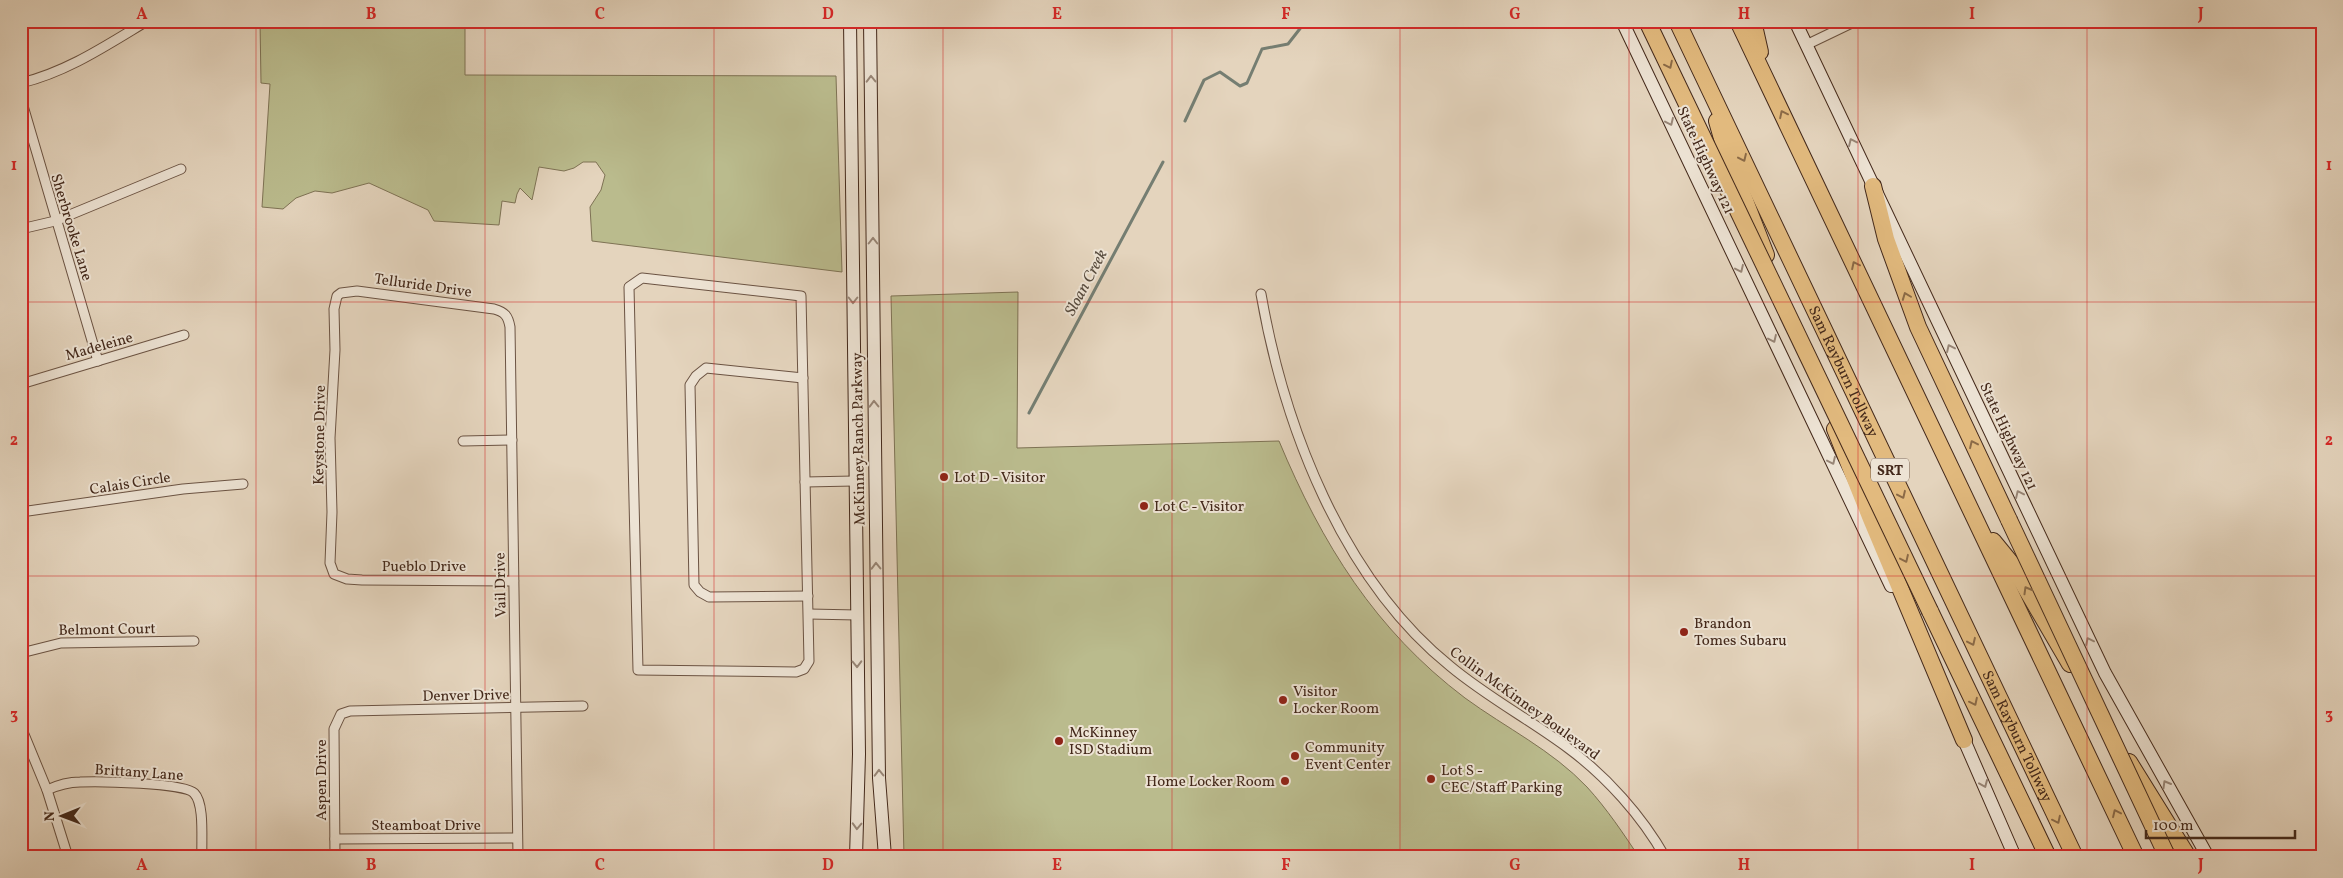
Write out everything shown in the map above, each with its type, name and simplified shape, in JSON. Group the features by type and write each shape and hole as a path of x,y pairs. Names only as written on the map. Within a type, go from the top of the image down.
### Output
{"highway":[{"path":"1647,21 2048,857"},
{"name":"Sam Rayburn Tollway","path":"1677,21 2076,857"},
{"path":"1738,21 2136,857"},
{"path":"1753,21 1765,77"},
{"path":"1707,82 1728,158 1871,519 1964,740"},
{"path":"1873,186 1886,239 1918,327 2168,856"},
{"path":"1978,524 2012,563 2060,648 2188,857"}],"main road":[{"name":"McKinney Ranch Parkway","path":"850,21 854,481 859,754 856,857"},
{"name":"McKinney Ranch Parkway","path":"870,21 876,615 879,778 885,857"},
{"name":"State Highway 121","path":"1622,21 1964,740 2015,857"},
{"name":"State Highway 121","path":"1795,21 2105,674 2208,857"},
{"path":"857,615 876,615"}],"street":[{"path":"21,82 42,78 78,62 147,21"},
{"path":"1806,45 1856,21"},
{"name":"Sherbrooke Lane","path":"21,99 55,221 98,362"},
{"path":"21,229 55,221 181,169"},
{"path":"642,278 801,296 805,482 809,661 804,669 796,672 638,670 629,287 642,278"},
{"name":"Telluride Drive","path":"337,296 348,291 357,291 494,309 506,314"},
{"name":"Collin McKinney Boulevard","path":"1261,294 1282,386 1306,456 1338,524 1379,590 1411,630 1450,666 1495,700 1568,748 1598,774 1636,815 1666,857"},
{"name":"Keystone Drive","path":"334,574 330,563 332,512 330,438 335,350 334,309 337,296"},
{"name":"Vail Drive","path":"506,314 510,327 518,857"},
{"name":"Madeleine","path":"21,384 184,335"},
{"path":"803,378 706,368 690,384 694,585 700,592 709,596 808,596"},
{"path":"463,441 512,440"},
{"path":"805,482 854,481"},
{"name":"Calais Circle","path":"21,512 204,486 243,484"},
{"name":"Pueblo Drive","path":"334,574 347,579 362,580 514,581"},
{"path":"809,614 857,615"},
{"name":"Belmont Court","path":"21,653 61,643 194,641"},
{"name":"Denver Drive","path":"350,710 583,706"},
{"name":"Aspen Drive","path":"335,857 334,729 342,714 350,710"},
{"path":"21,727 47,790 68,857"},
{"name":"Brittany Lane","path":"47,790 66,783 80,782 162,785 189,789 195,794 200,809 202,857"},
{"name":"Steamboat Drive","path":"335,839 517,838"}],"green space":[{"path":"260,21 465,21 465,75 836,76 842,272 592,241 590,207 601,190 605,175 596,162 583,162 574,168 564,171 539,167 532,200 520,188 515,203 502,201 499,225 434,221 428,210 369,183 332,193 315,191 296,198 283,209 262,207 270,84 261,83"},
{"path":"1018,292 1017,448 1279,441 1296,479 1333,550 1354,583 1378,614 1404,644 1433,672 1465,698 1544,750 1587,787 1621,830 1639,857 904,857 891,296"}],"waterway":[{"name":"Sloan Creek","path":"1185,121 1204,80 1220,72 1240,86 1247,83 1262,49 1288,44 1306,21"},
{"name":"Sloan Creek","path":"1029,413 1163,162"}],"place":[{"name":"Lot D - Visitor","path":"944,477"},
{"name":"Lot C - Visitor","path":"1144,506"},
{"name":"Brandon Tomes Subaru","path":"1684,632"},
{"name":"Visitor Locker Room","path":"1283,700"},
{"name":"McKinney ISD Stadium","path":"1059,741"},
{"name":"Community Event Center","path":"1295,756"},
{"name":"Lot S - CEC/Staff Parking","path":"1431,779"},
{"name":"Home Locker Room","path":"1285,781"}]}
